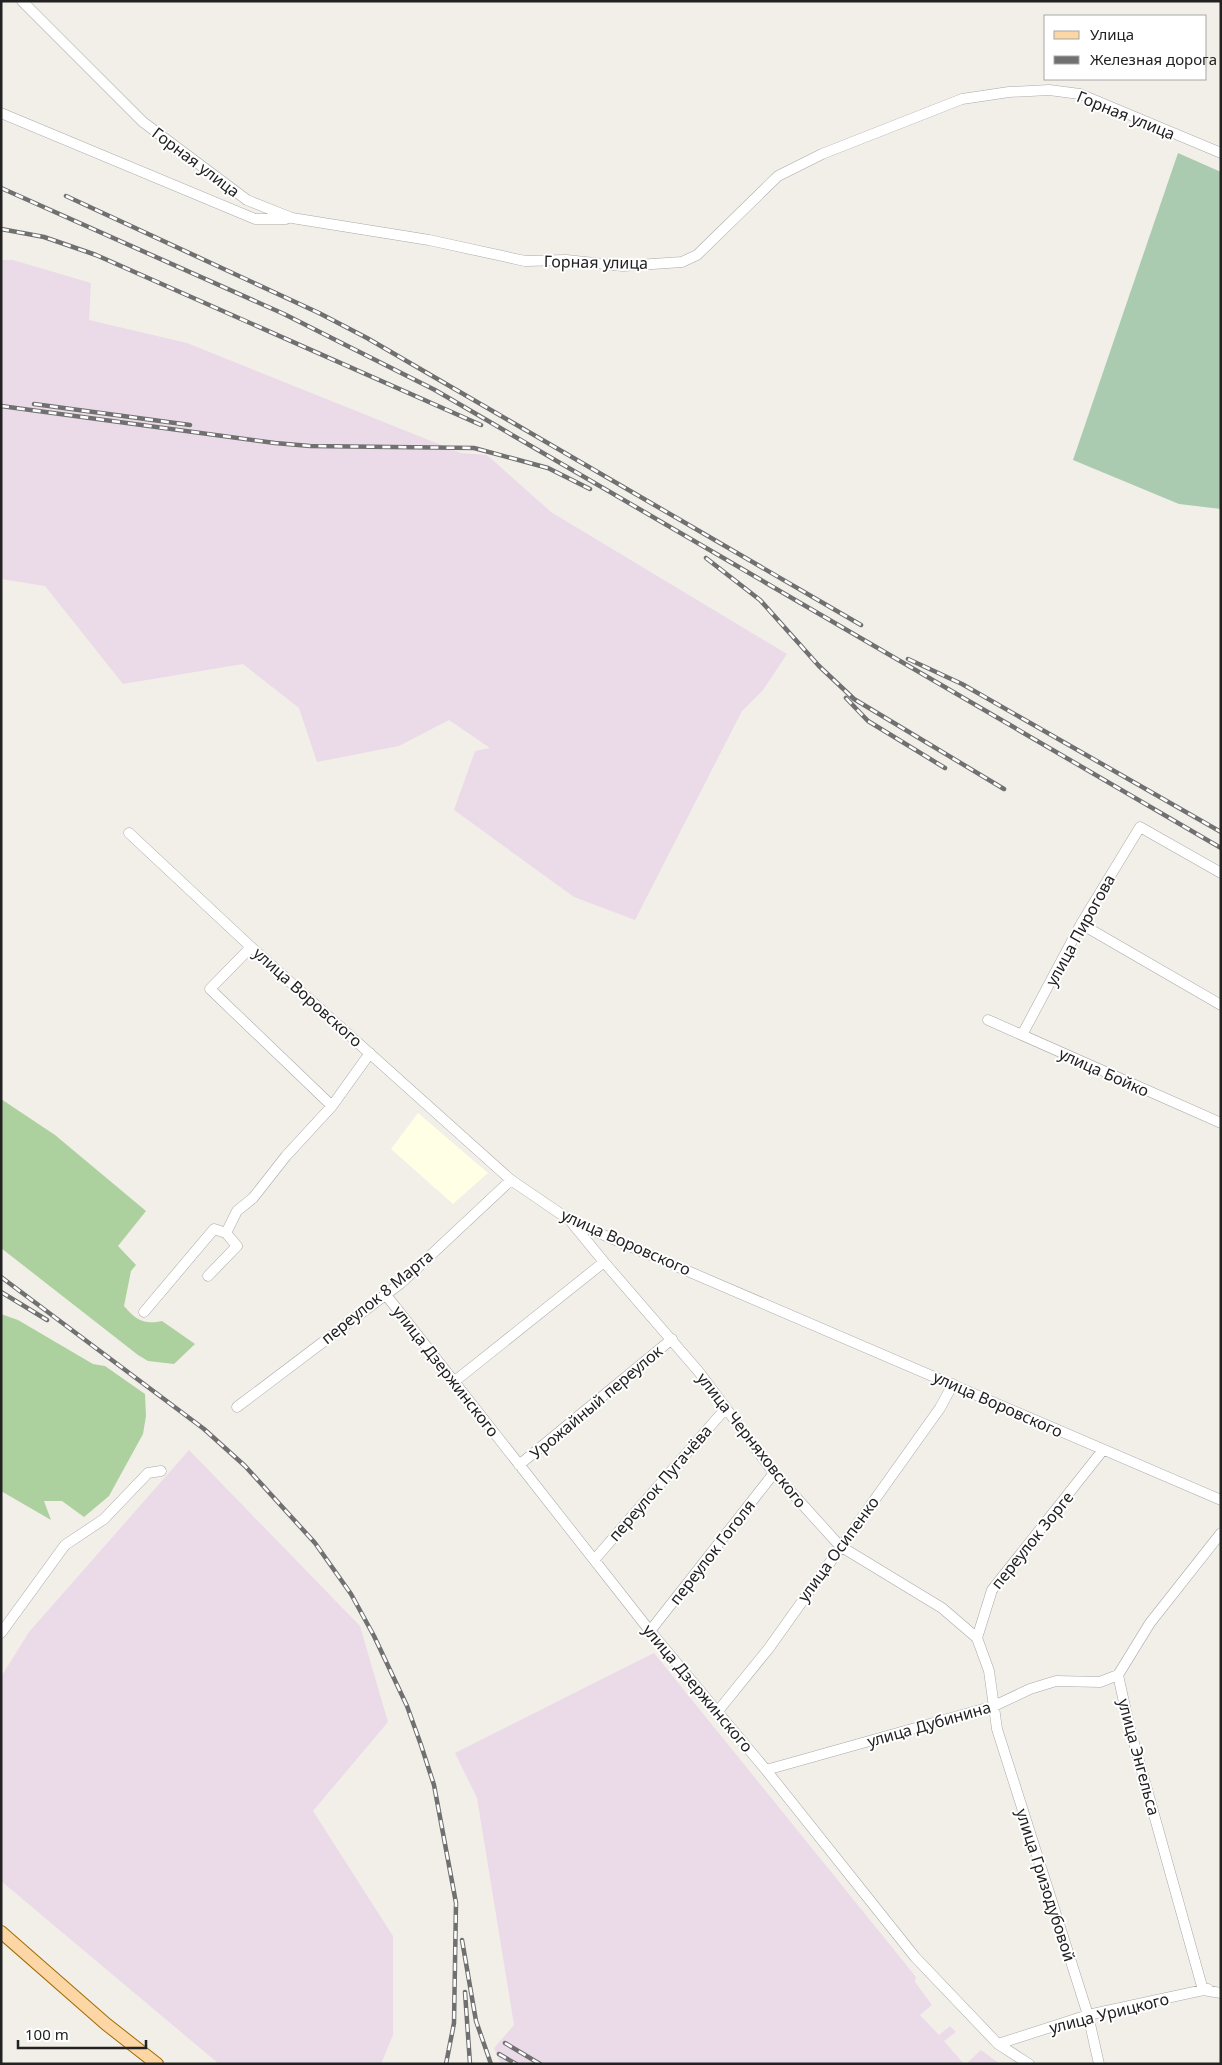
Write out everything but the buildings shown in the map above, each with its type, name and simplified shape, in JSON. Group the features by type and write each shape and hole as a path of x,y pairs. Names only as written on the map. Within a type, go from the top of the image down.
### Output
{"main road":[{"path":"1,1932 106,2024 157,2064"}],"street":[{"name":"Горная улица","path":"22,1 143,122 248,200 292,218 428,240 525,261 566,260 623,266 682,262 697,255 778,176 822,154 962,98 1009,92 1049,90 1080,94 1221,153"},
{"path":"1,113 255,219 292,218"},
{"name":"улица Пирогова","path":"1022,1035 1081,924 1140,827 1221,873"},
{"name":"улица Воровского","path":"129,833 251,947 511,1180 571,1221 1221,1500"},
{"path":"1081,924 1221,1005"},
{"path":"251,947 210,989 332,1106"},
{"name":"улица Бойко","path":"988,1020 1221,1123"},
{"path":"226,1234 237,1211 253,1198 286,1156 332,1106 370,1053"},
{"name":"переулок 8 Марта","path":"237,1407 386,1294 511,1180"},
{"name":"улица Черняховского","path":"571,1221 604,1262 672,1339 774,1473 840,1546 942,1608 977,1638 989,1671 994,1706"},
{"path":"144,1312 214,1229 226,1234 238,1246 208,1276"},
{"path":"455,1381 604,1262"},
{"name":"улица Дзержинского","path":"386,1294 650,1631 766,1770 915,1957 998,2044 1029,2064"},
{"name":"Урожайный переулок","path":"519,1465 672,1339"},
{"name":"улица Осипенко","path":"718,1711 768,1648 940,1408 953,1384"},
{"name":"переулок Пугачёва","path":"595,1559 726,1408"},
{"name":"переулок Зорге","path":"977,1638 992,1590 1103,1450"},
{"path":"1,1633 65,1545 104,1519 148,1473 161,1471"},
{"name":"переулок Гоголя","path":"650,1631 774,1473"},
{"path":"1118,1675 1150,1623 1221,1533"},
{"name":"улица Дубинина","path":"766,1770 994,1706 1030,1689 1056,1681 1100,1682 1118,1675"},
{"name":"улица Энгельса","path":"1118,1675 1131,1734 1203,1990"},
{"name":"улица Гризодубовой","path":"994,1706 998,1729 1022,1813 1088,2015 1099,2064"},
{"name":"улица Урицкого","path":"998,2044 1088,2015 1221,1986"},
{"path":"1203,1990 1221,1993"}],"shaded area":[{"path":"1178,153 1221,172 1221,509 1179,504 1073,460"},
{"path":"1,260 13,260 91,283 89,320 187,343 461,453 487,455 551,512 787,654 763,690 742,711 635,920 574,897 454,810 475,751 490,748 449,720 399,746 317,762 299,708 243,664 123,684 45,586 1,579"},
{"path":"418,1113 488,1173 453,1204 391,1149"},
{"path":"189,1450 360,1626 388,1722 313,1811 393,1936 393,2035 381,2064 219,2064 1,1881 1,1677 29,1632"},
{"path":"654,1653 916,1977 915,1982 932,2005 920,2015 939,2035 950,2026 956,2032 944,2041 964,2064 501,2064 494,2048 514,2025 477,1798 455,1753"},
{"path":"981,2050 1000,2064 966,2064"}],"green space":[{"path":"1,1099 55,1135 146,1211 118,1246 136,1265 131,1271 124,1306 132,1315 145,1322 162,1321 195,1344 174,1364 148,1361 138,1355 1,1248"},
{"path":"1,1314 18,1320 93,1364 105,1366 145,1394 146,1416 143,1434 109,1496 84,1517 62,1501 44,1501 51,1520 1,1491"}],"railway":[{"path":"1,188 284,314 435,390 1221,848"},
{"path":"66,196 319,313 367,338 861,625"},
{"path":"1,229 44,237 96,255 481,425"},
{"path":"34,404 190,425"},
{"path":"1,406 275,443 310,446 474,448 548,468 590,489"},
{"path":"706,558 760,600 819,666 854,699 1004,789"},
{"path":"908,659 962,684 1221,832"},
{"path":"846,698 868,721 945,768"},
{"path":"1,1277 204,1429 245,1466 315,1543 351,1594 374,1636 407,1706 434,1785 456,1903 454,2023 446,2064"},
{"path":"1,1292 47,1320"},
{"path":"462,1940 476,2021 491,2064"},
{"path":"465,1992 470,2064"},
{"path":"505,2043 540,2064"},
{"path":"499,2054 516,2064"}]}
